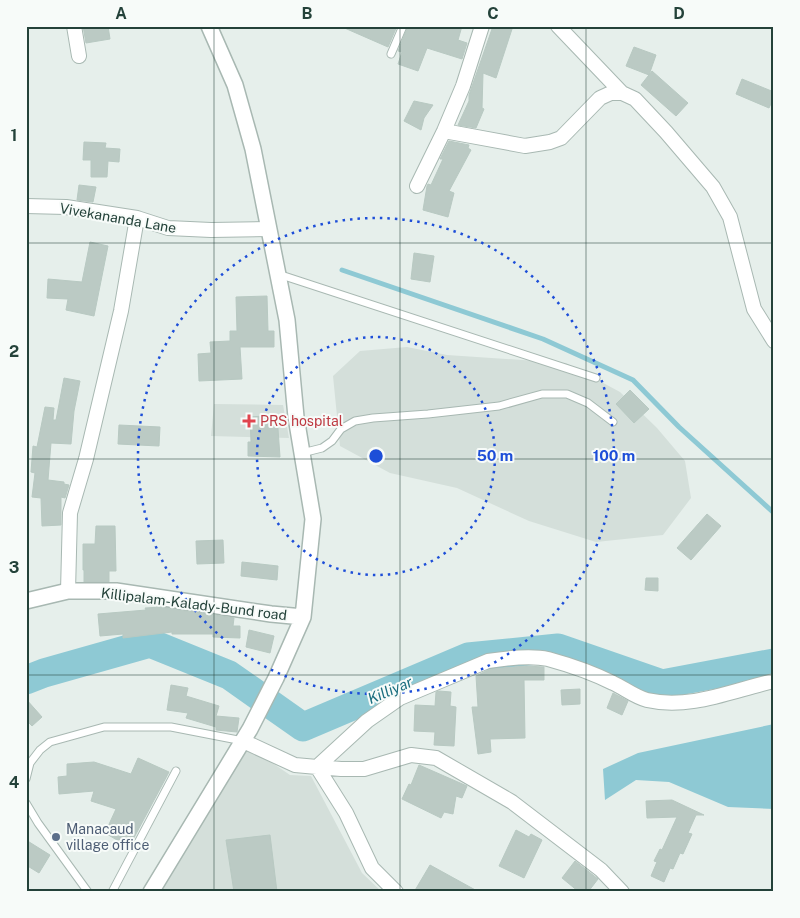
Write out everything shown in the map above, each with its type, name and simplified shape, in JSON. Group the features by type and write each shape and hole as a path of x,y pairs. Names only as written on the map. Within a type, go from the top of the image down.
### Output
{"street":[{"path":"74,26 79,56"},
{"path":"151,892 246,735 276,678 303,617 313,519 296,417 286,320 270,229 253,149 235,85 209,26"},
{"path":"417,186 444,131 463,86 482,26"},
{"path":"558,26 622,93 635,99 713,187 730,217 754,309 774,341"},
{"path":"444,131 525,146 542,144 560,138 600,98 622,93"},
{"name":"Vivekananda Lane","path":"26,206 66,207 137,218 168,228 211,230 270,229"},
{"path":"68,591 70,513 86,460 121,311 137,218"},
{"name":"Killipalam-Kalady-Bund road","path":"26,601 68,591 116,591 303,617"},
{"path":"318,767 367,722 400,698 488,661 518,658 547,659 612,682 646,700 681,703 731,693 774,681"},
{"path":"246,735 295,765 364,769 411,756 436,758 512,802 601,870 622,892"},
{"path":"318,767 346,813 372,868 396,892"}],"lane":[{"path":"391,54 403,26"},
{"path":"278,274 596,378"},
{"path":"302,453 322,448 332,441 341,429 355,421 499,406 542,394 567,394 588,403 613,422"},
{"path":"26,779 30,763 40,750 50,742 104,727 171,727 246,735"},
{"path":"112,892 176,770"},
{"path":"26,803 88,892"}],"shaded area":[{"path":"407,347 447,355 566,363 620,392 657,428 685,461 691,498 663,535 596,542 529,521 457,488 390,473 340,446 333,376 360,351"},
{"name":"PRS hospital","path":"214,404 283,405 289,438 211,436"},
{"path":"249,747 290,775 311,776 362,873 382,892 161,892"}],"water":[{"path":"774,724 774,809 728,807 669,782 636,780 605,800 603,769 638,753"}],"building":[{"path":"83,26 108,26 110,39 86,43"},
{"path":"340,26 397,26 388,47"},
{"path":"408,26 462,26 458,40 467,43 462,59 427,48 418,71 398,64 402,52 398,51"},
{"path":"493,26 513,26 496,78 483,73 482,108 484,109 476,128 458,125 469,101 469,95"},
{"path":"634,47 656,55 649,75 626,66"},
{"path":"652,71 688,103 676,116 641,85"},
{"path":"742,79 774,92 769,108 736,94"},
{"path":"414,101 433,105 424,118 421,130 404,121"},
{"path":"449,141 469,145 468,148 471,150 449,191 454,193 448,217 423,210 427,186 428,184 431,185 443,159 440,159"},
{"path":"84,142 106,143 105,148 120,149 119,162 108,161 107,177 91,177 91,160 83,160"},
{"path":"79,185 96,187 93,202 77,200"},
{"path":"90,242 108,246 94,316 66,310 68,299 47,298 48,279 82,282"},
{"path":"414,253 434,256 430,282 411,279"},
{"path":"267,296 268,331 274,331 274,347 240,347 242,379 199,381 198,354 211,353 210,342 230,341 230,331 237,331 236,297"},
{"path":"64,378 80,381 74,411 71,444 51,443 48,480 64,482 64,484 69,485 65,498 61,497 61,525 42,526 41,498 32,497 35,473 31,472 33,446 37,447 45,407 54,408 53,420 56,420"},
{"path":"630,390 649,409 634,423 616,404"},
{"path":"277,415 280,457 248,456 248,442 251,442 250,417"},
{"path":"119,425 160,427 159,446 118,444"},
{"path":"707,514 721,526 691,560 677,548"},
{"path":"96,526 115,526 116,571 109,571 109,582 84,582 83,544 95,544"},
{"path":"223,540 224,563 197,564 196,541"},
{"path":"242,562 278,566 277,580 241,576"},
{"path":"646,578 658,578 658,591 645,590"},
{"path":"161,607 234,618 233,626 240,626 240,638 213,637 213,634 172,634 172,632 123,638 123,634 100,636 98,614"},
{"path":"249,630 274,636 270,653 246,647"},
{"path":"526,666 544,667 544,680 524,680 525,738 490,739 491,752 478,754 472,707 478,707 476,676 490,669"},
{"path":"171,685 188,688 186,696 219,706 216,716 239,718 237,732 216,730 216,727 186,718 188,713 167,710"},
{"path":"580,689 580,704 562,705 561,690"},
{"path":"436,692 451,692 450,706 456,707 454,746 434,745 435,732 414,731 415,705 435,706"},
{"path":"613,693 628,701 622,715 607,708"},
{"path":"26,699 42,717 32,726 26,720"},
{"path":"138,758 169,772 129,847 105,833 116,809 91,801 94,791 59,794 58,777 67,776 67,764 94,762 131,774"},
{"path":"419,765 467,786 462,798 456,796 453,814 444,812 441,818 402,799 409,784 411,785"},
{"path":"672,800 704,815 696,815 688,833 692,834 683,854 680,853 673,869 670,868 664,882 651,876 657,862 654,861 660,849 662,850 677,817 647,818 646,801"},
{"path":"516,830 529,837 531,834 542,840 524,878 499,866"},
{"path":"270,835 277,892 234,892 226,840"},
{"path":"26,840 50,855 39,873 26,865"},
{"path":"575,861 598,879 588,892 579,892 562,878"},
{"path":"430,865 479,892 414,892"}],"waterway":[{"path":"342,270 543,339 633,380 679,427 774,513"},
{"name":"Killiyar","path":"26,680 44,673 150,643 229,675 303,727 468,657 558,648 662,684 774,663"}],"place":[{"name":"PRS hospital","path":"249,421"},
{"name":"Manacaud village office","path":"56,837"}]}
